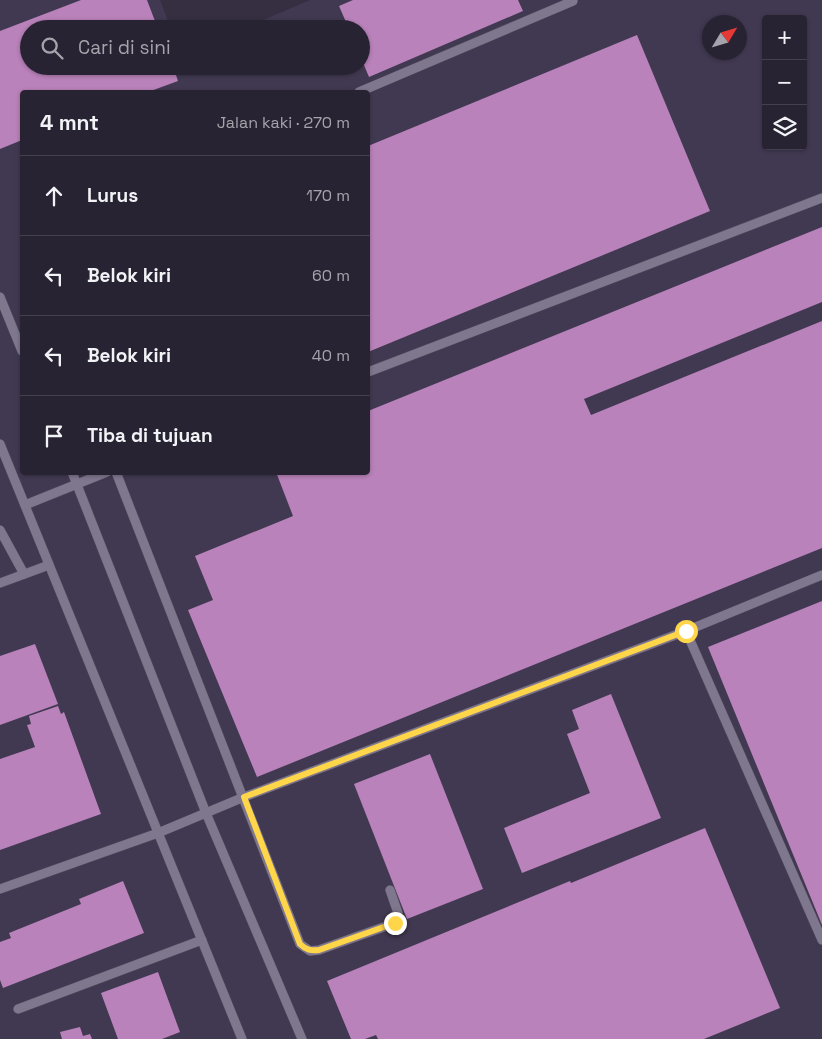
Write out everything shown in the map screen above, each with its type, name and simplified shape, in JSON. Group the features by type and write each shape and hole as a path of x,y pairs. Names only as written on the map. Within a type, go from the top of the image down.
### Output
{"lane":[{"path":"364,90 574,1"},
{"path":"370,371 822,198"},
{"path":"0,297 20,346"},
{"path":"0,444 242,1039"},
{"path":"73,475 206,813 302,1039"},
{"path":"25,505 100,475"},
{"path":"117,475 300,944 310,951 319,950 395,923 398,913 390,890"},
{"path":"0,530 24,574"},
{"path":"0,583 49,564"},
{"path":"0,889 158,832 244,797 686,631 822,575"},
{"path":"686,631 822,940"},
{"path":"18,1009 202,940"}],"shaded area":[{"path":"0,0 160,0 168,20 20,20 20,75 370,75 370,20 263,20 310,0 822,0 822,1039 0,1039"}],"building":[{"path":"81,0 147,0 155,20 29,20"},
{"path":"353,0 518,0 523,11 369,77 370,20 345,20 339,6"},
{"path":"20,23 20,75 176,75 178,81 153,90 20,90 20,141 0,149 0,31"},
{"path":"637,35 710,211 370,351 370,145"},
{"path":"822,227 822,302 584,399 591,415 822,321 822,548 257,777 188,610 213,600 195,556 293,516 277,475 370,475 370,410"},
{"path":"822,601 822,925 708,647"},
{"path":"35,644 58,704 0,725 0,656"},
{"path":"611,694 661,818 522,873 504,828 590,793 567,734 579,729 572,710"},
{"path":"58,706 61,714 64,712 101,814 0,850 0,759 35,747 27,725 31,724 29,716"},
{"path":"430,754 483,889 407,919 354,784"},
{"path":"705,828 780,1008 704,1039 378,1039 376,1035 365,1039 351,1039 327,981 570,881 571,883"},
{"path":"123,881 144,933 3,988 0,980 0,942 11,938 9,933 81,904 79,899"},
{"path":"158,972 180,1032 162,1039 118,1039 101,993"},
{"path":"80,1027 83,1036 90,1034 92,1039 62,1039 60,1032"}],"route":[{"path":"395,923 319,950 310,951 304,948 300,944 244,797 686,631"}]}
